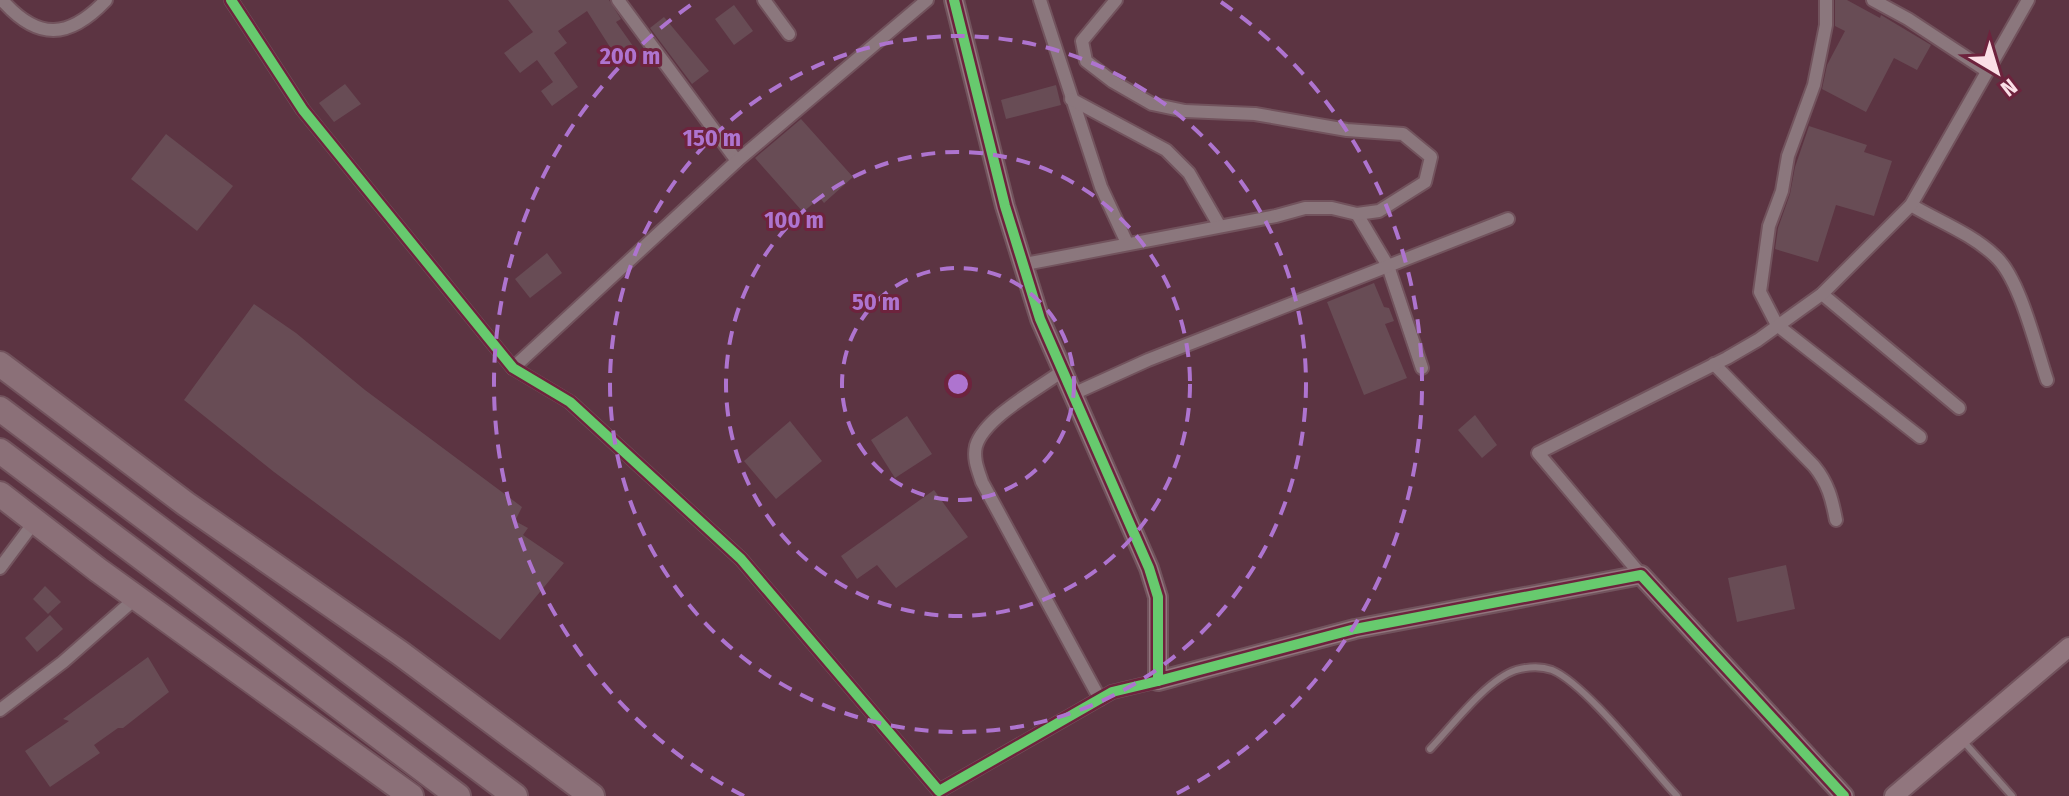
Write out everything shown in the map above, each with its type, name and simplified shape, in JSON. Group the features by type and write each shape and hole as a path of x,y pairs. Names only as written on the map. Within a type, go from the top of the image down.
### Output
{"highway":[{"path":"0,364 186,504 400,653 592,796"},
{"path":"0,409 515,796"},
{"path":"0,451 458,796"},
{"path":"0,494 411,796"}],"street":[{"path":"2,0 35,27 56,32 78,22 106,0"},
{"path":"231,0 303,110 513,368 570,402 741,559 939,791 1112,692 1355,629 1641,575"},
{"path":"618,0 737,161"},
{"path":"764,0 789,34"},
{"path":"513,368 737,161 927,0"},
{"path":"954,0 1005,206 1040,319 1149,568 1158,597 1158,681"},
{"path":"1040,0 1101,187 1127,243"},
{"path":"1025,264 1305,208 1332,208 1357,214 1379,211 1425,182 1431,157 1403,134 1347,130 1255,114 1185,111 1152,104 1112,81 1086,61 1082,41 1116,0"},
{"path":"1826,0 1826,25 1814,85 1788,156 1782,191 1769,226 1760,292 1777,325 1920,437"},
{"path":"1873,0 1922,27 1987,71"},
{"path":"1844,796 1641,575 1538,453 1758,340 1822,294 1911,205 2026,1"},
{"path":"1071,99 1166,150 1179,161 1219,225"},
{"path":"1911,205 1981,245 2004,266 2016,291 2047,380"},
{"path":"1357,214 1388,266 1422,368"},
{"path":"1073,394 1148,360 1508,219"},
{"path":"1822,294 1959,408"},
{"path":"1714,364 1814,466 1829,488 1836,520"},
{"path":"1061,372 988,426 977,445 975,461 982,482 1100,699"},
{"path":"0,568 35,521"},
{"path":"0,710 63,662 137,597"},
{"path":"1894,796 2069,647"}],"lane":[{"path":"1430,749 1490,687 1514,671 1534,667 1550,669 1567,679 1589,699 1677,796"},
{"path":"1961,739 2012,796"}],"building":[{"path":"508,0 609,0 621,19 616,22 633,46 617,58 587,11 558,31 567,43 554,53 578,87 552,106 541,91 553,82 537,60 520,73 504,53 533,32"},
{"path":"1835,0 1847,0 1880,18 1881,15 1931,45 1917,70 1894,58 1866,112 1822,89 1827,65 1845,31 1835,26"},
{"path":"734,5 753,31 734,45 715,19"},
{"path":"664,17 709,71 692,84 650,28"},
{"path":"345,84 361,104 334,122 319,103"},
{"path":"1056,85 1061,105 1006,119 1001,100"},
{"path":"801,119 853,177 824,203 820,198 803,212 755,158"},
{"path":"1809,126 1867,145 1864,152 1892,161 1874,216 1836,205 1818,262 1775,249 1778,228"},
{"path":"166,134 233,186 197,231 131,179"},
{"path":"547,253 562,273 530,298 515,279"},
{"path":"1374,283 1394,321 1385,324 1407,378 1364,395 1327,302"},
{"path":"254,304 522,507 515,521 528,528 523,535 564,563 500,640 274,472 184,400"},
{"path":"1475,415 1497,445 1482,458 1458,430"},
{"path":"907,416 932,454 895,478 871,440"},
{"path":"790,421 822,461 776,499 744,461"},
{"path":"934,490 968,537 896,588 877,565 857,579 841,556"},
{"path":"1786,565 1795,609 1737,622 1728,578"},
{"path":"45,586 61,602 48,614 33,599"},
{"path":"50,615 63,629 37,652 25,638"},
{"path":"148,657 169,692 123,728 118,728 94,745 100,753 50,787 25,751 69,721 63,719"}],"cycle path":[{"path":"231,0 303,110 513,368 570,402 741,559 939,791 1112,692 1158,681"},
{"path":"954,0 1005,206 1040,319 1149,568 1158,597 1158,681 1355,629 1641,575 1844,796"}]}
